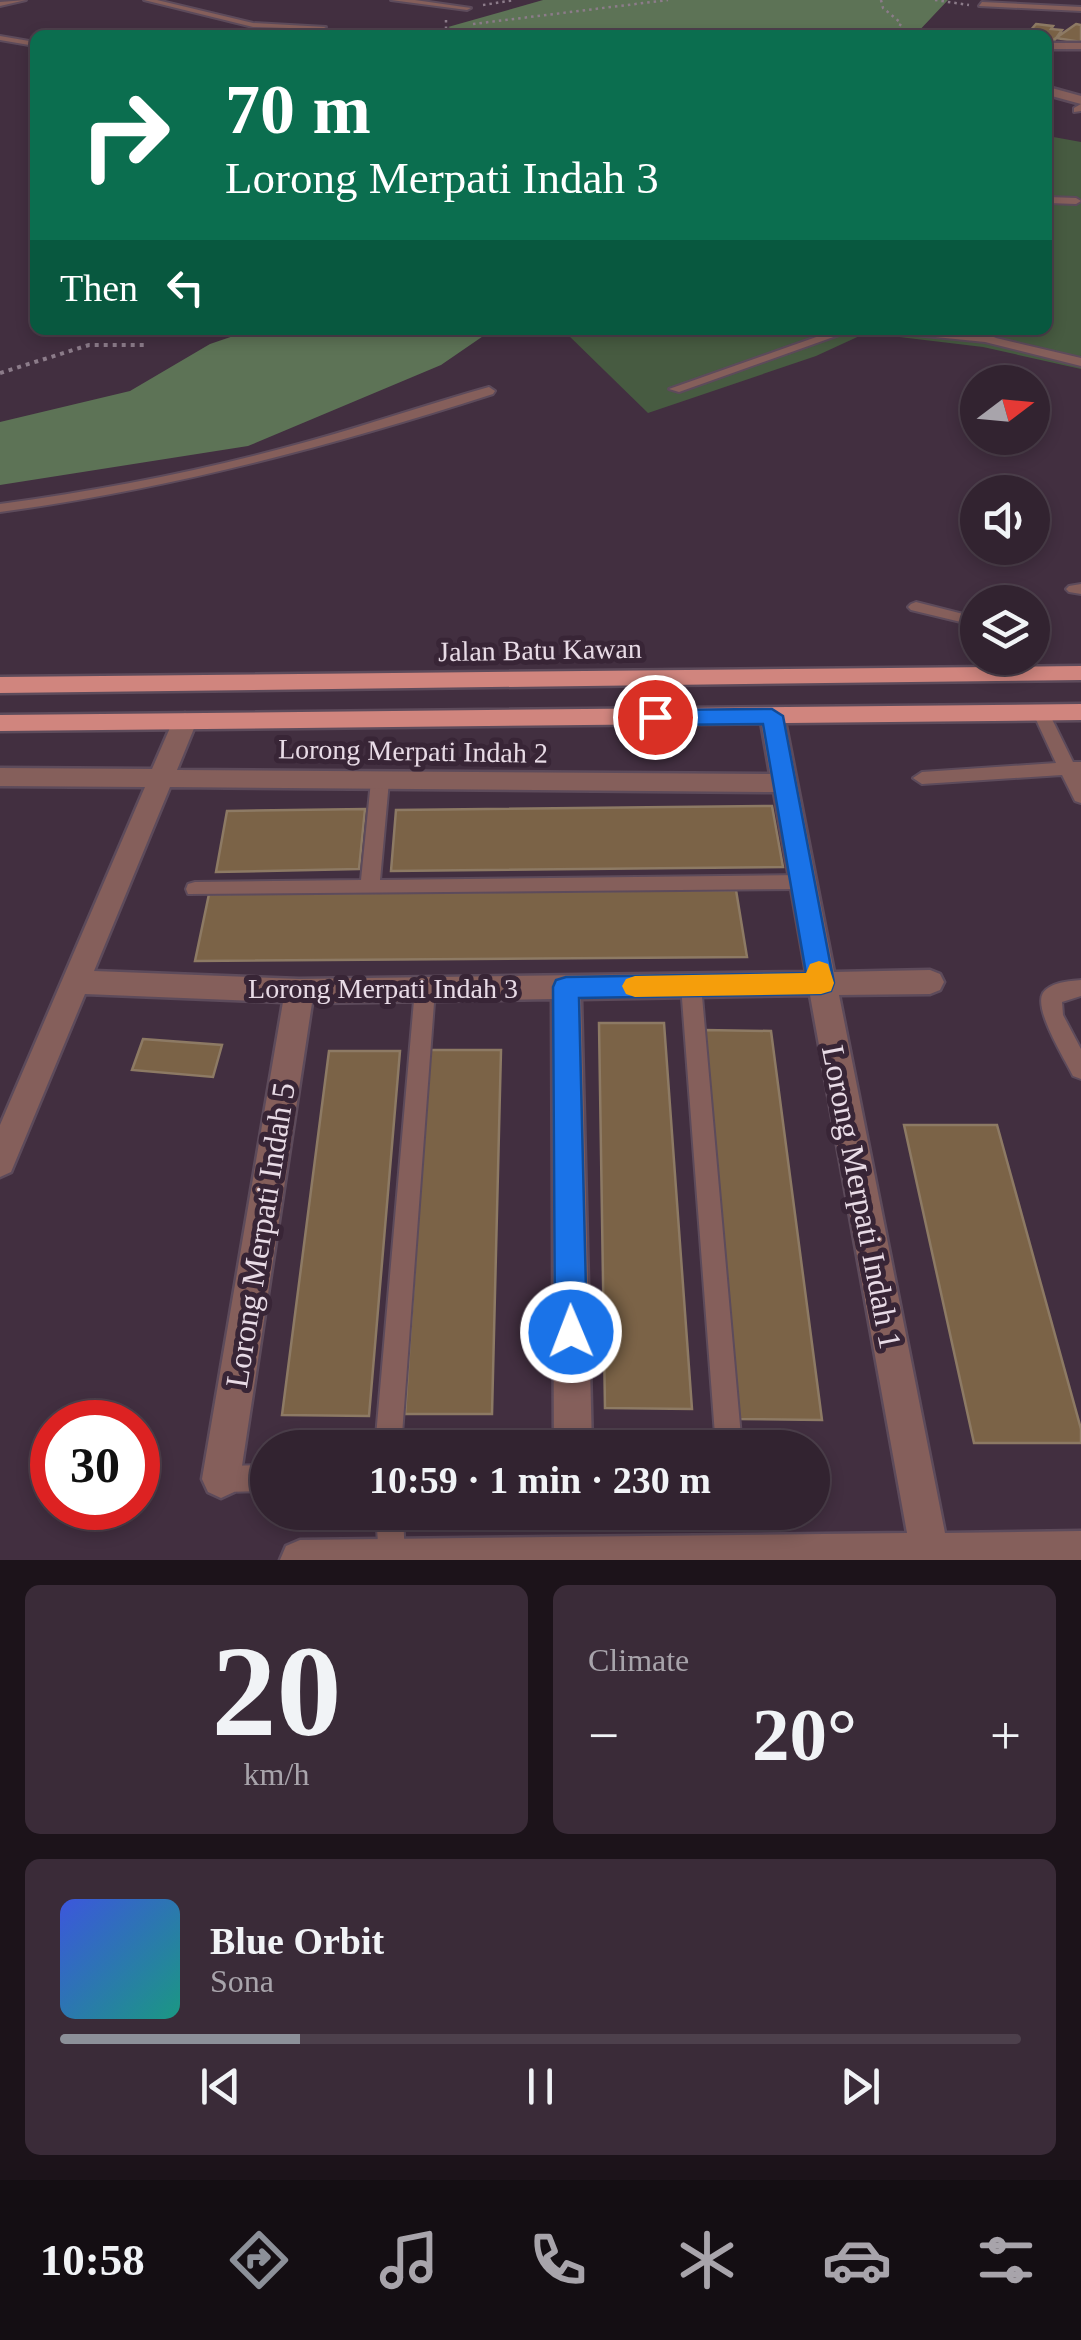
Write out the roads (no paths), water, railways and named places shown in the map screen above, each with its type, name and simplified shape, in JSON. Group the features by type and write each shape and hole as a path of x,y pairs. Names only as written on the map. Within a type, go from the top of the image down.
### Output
{"main road":[{"name":"Jalan Batu Kawan","path":"0,685 960,667"},
{"name":"Jalan Batu Kawan","path":"1050,670 1081,673"},
{"path":"0,724 1081,712"}],"street":[{"path":"1052,46 1081,46"},
{"path":"1052,94 1080,106"},
{"name":"Lorong Merpati Indah 1","path":"772,716 930,1556"},
{"path":"0,1162 186,721"},
{"name":"Lorong Merpati Indah 2","path":"0,777 784,784"},
{"name":"Lorong Merpati Indah 3","path":"76,982 299,991 930,982"},
{"path":"566,987 573,1430"},
{"name":"Lorong Merpati Indah 5","path":"222,1478 299,991"},
{"path":"300,1560 930,1556 1081,1551"}],"lane":[{"path":"0,4 22,0"},
{"path":"148,0 253,25 322,27"},
{"path":"395,0 466,8"},
{"path":"982,4 1081,10"},
{"path":"0,38 30,43"},
{"path":"1052,200 1076,202"},
{"path":"675,389 832,335"},
{"path":"941,335 1081,362"},
{"path":"978,335 992,342"},
{"path":"0,508 184,479 264,460 488,391"},
{"path":"916,606 960,617"},
{"path":"1041,713 1073,768 1081,797"},
{"path":"922,778 1073,768"},
{"path":"370,887 380,781"},
{"path":"195,889 802,882"},
{"path":"691,986 728,1430"},
{"path":"1081,988 1063,990 1052,998 1053,1015 1081,1070"},
{"path":"389,1430 425,990"},
{"path":"222,1478 250,1478"},
{"path":"390,1530 392,1558"}]}
